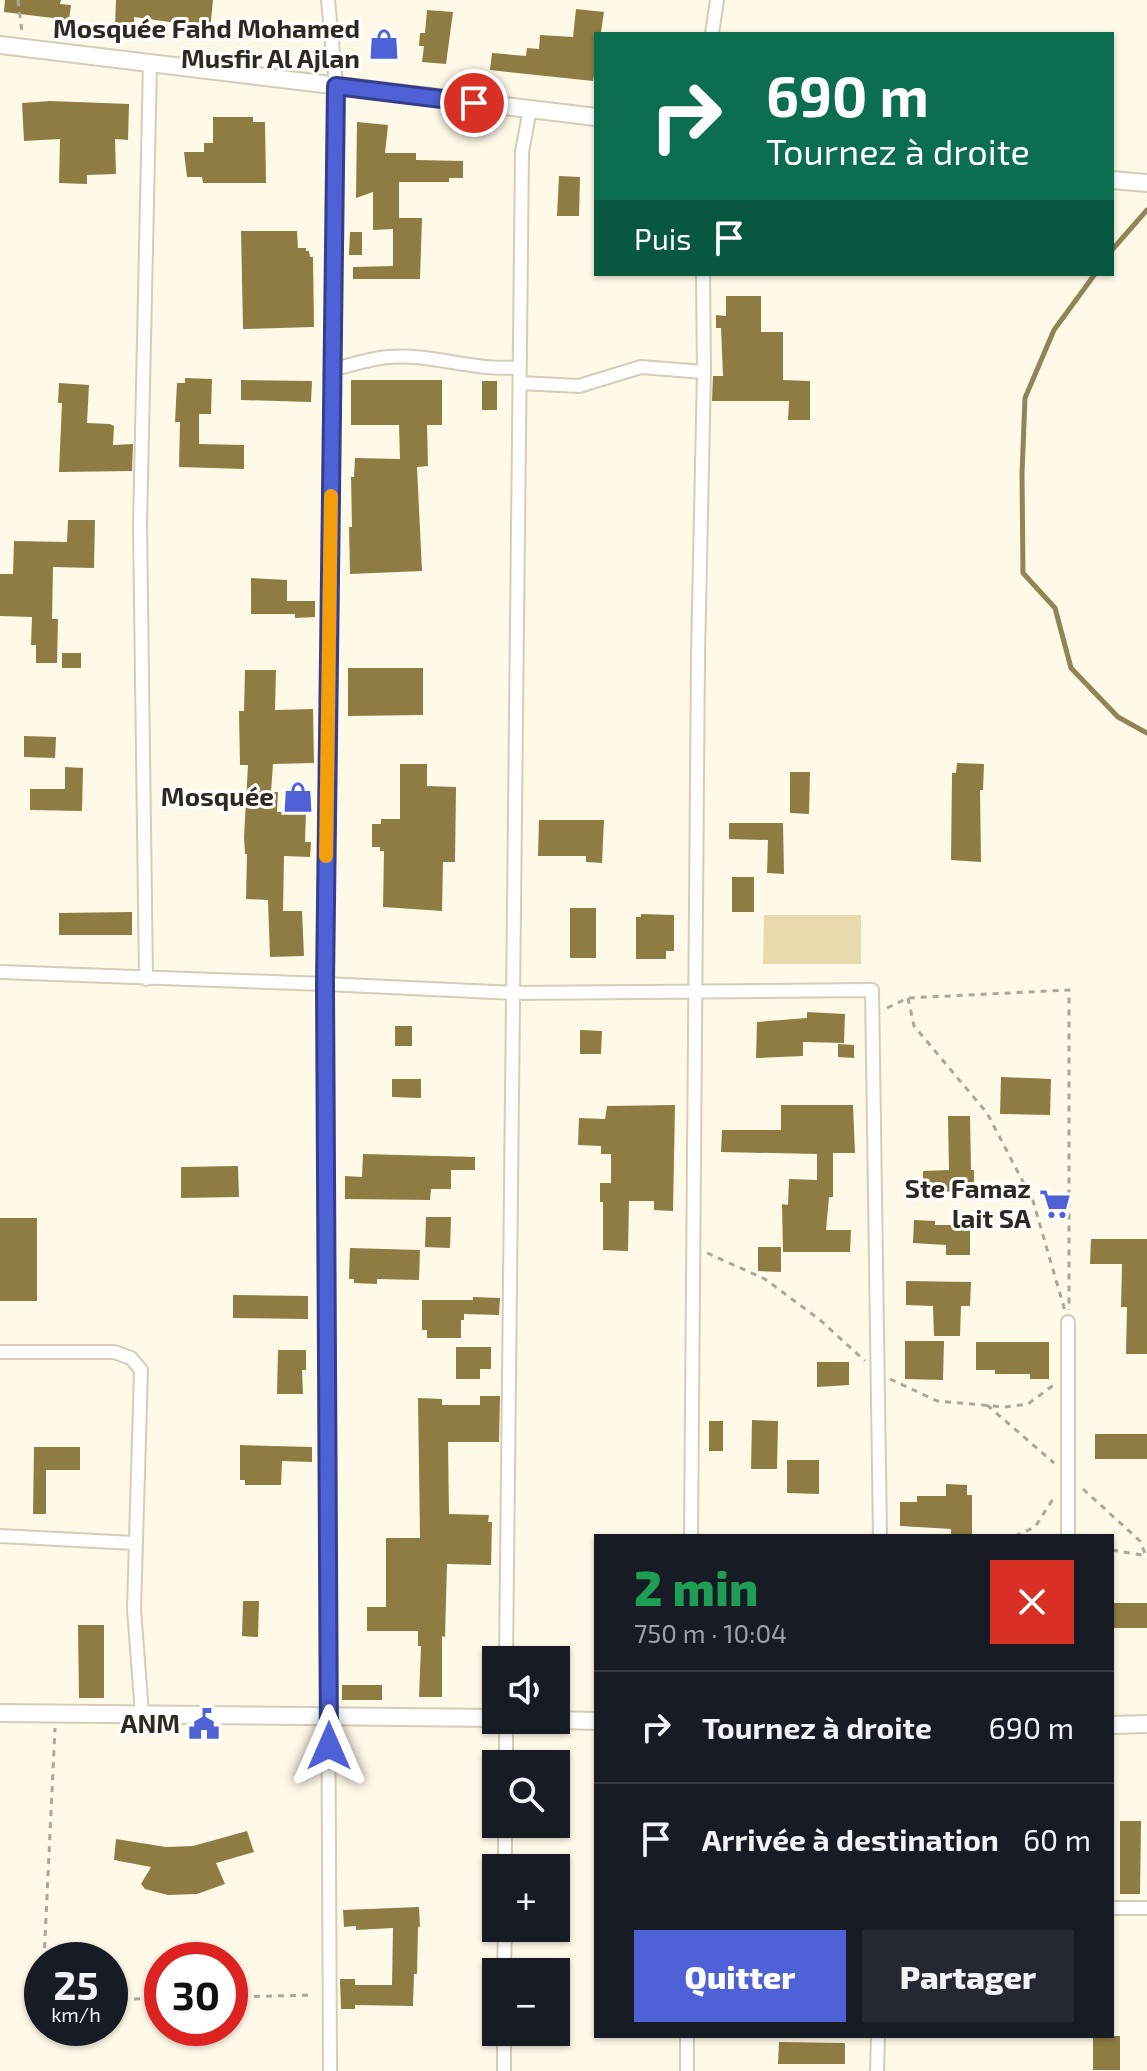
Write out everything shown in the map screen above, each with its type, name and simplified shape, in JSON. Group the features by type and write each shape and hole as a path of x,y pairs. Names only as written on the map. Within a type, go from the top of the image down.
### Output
{"street":[{"path":"328,0 336,86 325,984 330,2071"},
{"path":"712,32 717,0"},
{"path":"0,45 594,117"},
{"path":"146,979 140,525 150,63"},
{"path":"506,1646 522,152 530,109"},
{"path":"1118,181 1147,183"},
{"path":"691,1534 703,276"},
{"path":"332,370 388,357 496,370 520,367"},
{"path":"520,383 579,386 641,367 704,372"},
{"path":"0,972 513,993 872,990 880,1534"},
{"path":"1068,1322 1068,1534"},
{"path":"0,1352 114,1352 131,1358 141,1370 134,1609 142,1714"},
{"path":"0,1536 134,1543"},
{"path":"0,1713 482,1718"},
{"path":"570,1720 594,1721"},
{"path":"1114,1725 1147,1724"},
{"path":"1114,1908 1147,1908"},
{"path":"687,2038 687,2071"},
{"path":"877,2071 878,2038"},
{"path":"504,2046 504,2071"}],"path":[{"path":"18,0 23,48"},
{"path":"872,1015 908,998 1069,990 1068,1322"},
{"path":"908,998 914,1026 987,1113 1033,1201 1068,1322"},
{"path":"1019,1534 1035,1527 1068,1476"},
{"path":"1114,1550 1147,1556"},
{"path":"45,1942 56,1713"},
{"path":"248,1997 331,1995"}],"shaded area":[{"path":"764,915 861,915 861,964 763,964"}],"building":[{"path":"5,0 61,0 60,4 71,5 69,20 4,12"},
{"path":"116,0 213,0 210,31 134,17 134,28 115,27"},
{"path":"576,9 604,12 601,32 594,32 593,81 490,70 492,53 526,56 527,48 539,49 540,35 573,37"},
{"path":"427,10 453,12 446,64 422,62 424,46 419,46 420,33 425,33"},
{"path":"22,103 129,104 128,140 115,139 116,174 87,175 87,184 59,183 60,139 24,141"},
{"path":"213,117 253,117 253,122 265,122 266,183 203,183 202,177 187,177 184,152 204,152 204,143 213,143"},
{"path":"357,122 388,125 385,153 416,153 416,160 463,161 463,178 449,178 449,182 399,182 399,218 422,218 420,279 353,279 353,267 393,266 393,229 373,230 373,192 356,198"},
{"path":"559,176 580,177 579,216 557,216"},
{"path":"241,231 297,231 298,248 306,248 313,257 314,327 243,329"},
{"path":"350,232 362,232 362,255 349,255"},
{"path":"726,296 761,296 761,332 783,332 783,380 810,381 810,420 788,420 789,401 712,401 713,376 723,376 721,328 716,328 716,315 726,316"},
{"path":"185,378 212,379 211,414 199,414 199,444 244,445 244,469 179,467 180,422 175,422 177,383 185,383"},
{"path":"241,380 312,381 311,402 241,400"},
{"path":"351,380 442,380 442,425 427,425 428,466 417,467 422,571 350,574 351,477 354,477 355,458 400,459 399,425 351,425"},
{"path":"482,381 497,381 497,410 482,410"},
{"path":"59,383 89,385 87,423 114,426 113,445 133,444 132,471 59,472 62,403 58,403"},
{"path":"68,520 95,520 94,568 53,567 52,619 58,619 57,663 36,663 36,645 31,645 32,617 0,616 0,574 13,574 14,541 67,542"},
{"path":"251,578 287,580 287,601 315,601 315,617 251,614"},
{"path":"62,653 81,653 81,668 62,668"},
{"path":"348,668 423,668 423,715 348,716"},
{"path":"245,670 276,670 275,710 313,709 314,763 273,764 271,792 278,792 277,812 306,812 305,842 311,842 310,857 284,856 283,911 302,911 304,956 270,957 268,900 246,899 247,854 244,837 248,765 240,765 239,711 244,711"},
{"path":"24,736 56,737 55,758 24,757"},
{"path":"957,763 984,764 983,790 980,790 981,862 951,860 952,773 956,773"},
{"path":"400,764 427,764 427,786 456,787 455,862 443,862 442,911 383,907 384,851 380,851 380,847 372,847 372,824 381,824 381,819 400,819"},
{"path":"65,767 83,768 82,811 30,810 30,789 65,789"},
{"path":"790,772 810,772 809,814 790,813"},
{"path":"539,820 604,820 602,863 586,862 586,856 538,856"},
{"path":"729,823 783,823 784,874 767,873 768,840 729,839"},
{"path":"732,877 754,877 754,912 732,912"},
{"path":"570,908 596,908 596,958 570,958"},
{"path":"132,912 132,935 59,935 59,913"},
{"path":"641,914 674,915 674,951 666,951 666,959 636,959 636,917 641,917"},
{"path":"807,1012 845,1014 844,1043 803,1042 803,1056 756,1058 757,1022 807,1018"},
{"path":"395,1026 412,1026 412,1046 395,1046"},
{"path":"580,1030 602,1031 601,1054 580,1054"},
{"path":"838,1044 854,1045 854,1058 838,1057"},
{"path":"1001,1077 1051,1079 1050,1115 1000,1114"},
{"path":"392,1079 421,1079 421,1098 392,1097"},
{"path":"675,1105 673,1211 654,1210 654,1201 629,1201 628,1251 603,1250 600,1183 611,1183 611,1154 601,1154 601,1146 578,1145 579,1118 605,1119 607,1106"},
{"path":"781,1105 853,1105 855,1153 833,1153 833,1197 829,1197 826,1230 851,1230 850,1252 783,1252 782,1204 788,1205 789,1179 817,1180 817,1154 721,1152 722,1130 781,1130"},
{"path":"948,1116 970,1116 974,1191 923,1192 923,1171 949,1170"},
{"path":"363,1154 475,1157 475,1170 451,1170 451,1189 431,1189 430,1200 345,1199 345,1176 362,1177"},
{"path":"238,1166 239,1197 181,1198 181,1167"},
{"path":"426,1217 451,1217 450,1248 425,1247"},
{"path":"0,1218 37,1218 37,1301 0,1301"},
{"path":"914,1220 935,1221 935,1225 970,1225 970,1255 946,1255 946,1245 913,1243"},
{"path":"1091,1239 1147,1239 1147,1354 1126,1354 1127,1307 1121,1307 1122,1264 1090,1264"},
{"path":"758,1247 781,1247 781,1272 758,1271"},
{"path":"350,1248 420,1250 419,1280 377,1279 377,1284 354,1283 354,1279 349,1279"},
{"path":"906,1281 971,1282 970,1306 961,1306 960,1336 934,1336 933,1306 906,1305"},
{"path":"233,1295 308,1296 308,1319 233,1318"},
{"path":"473,1297 500,1298 499,1315 464,1314 461,1338 427,1338 427,1330 422,1330 422,1300 473,1300"},
{"path":"905,1341 944,1341 943,1380 905,1379"},
{"path":"976,1342 1049,1342 1049,1379 1030,1379 1030,1374 995,1374 995,1370 976,1370"},
{"path":"456,1347 491,1347 491,1369 480,1369 480,1379 456,1379"},
{"path":"278,1350 306,1350 306,1370 302,1370 303,1394 277,1394"},
{"path":"817,1362 849,1362 849,1385 817,1387"},
{"path":"480,1396 500,1396 499,1442 448,1442 449,1514 489,1515 488,1522 492,1522 491,1565 447,1564 442,1697 419,1697 421,1646 418,1646 418,1631 367,1631 367,1607 386,1607 386,1538 420,1538 418,1398 442,1399 442,1405 480,1405"},
{"path":"752,1420 778,1421 777,1469 751,1469"},
{"path":"709,1421 723,1421 723,1451 709,1451"},
{"path":"1095,1434 1147,1434 1147,1459 1095,1459"},
{"path":"240,1445 312,1447 312,1462 282,1461 281,1485 245,1485 245,1480 240,1480"},
{"path":"34,1447 80,1447 80,1470 46,1470 46,1514 33,1514"},
{"path":"787,1460 819,1460 819,1494 787,1493"},
{"path":"946,1484 967,1485 967,1495 972,1495 972,1534 951,1534 951,1529 900,1526 900,1502 917,1502 917,1496 946,1496"},
{"path":"243,1601 259,1601 258,1637 242,1636"},
{"path":"1114,1603 1147,1603 1147,1628 1114,1628"},
{"path":"78,1625 104,1625 104,1698 79,1698"},
{"path":"342,1685 382,1685 382,1700 342,1700"},
{"path":"1120,1821 1141,1821 1140,1894 1120,1894"},
{"path":"247,1831 254,1852 216,1863 225,1884 197,1894 168,1895 145,1889 141,1884 151,1867 114,1860 116,1839 166,1847 193,1846"},
{"path":"419,1907 413,2006 355,2005 355,2009 341,2009 340,1979 355,1979 355,1985 392,1985 393,1928 356,1930 356,1926 344,1927 343,1910"},
{"path":"1120,2036 1120,2070 1093,2070 1093,2038"},
{"path":"779,2042 845,2043 845,2064 778,2064"}],"waterway":[{"path":"1114,248 1147,210"},
{"path":"1094,276 1054,330 1025,398 1023,573 1055,608 1071,668 1118,717 1147,733"}],"slow traffic":[{"path":"326,856 331,496"}],"place":[{"name":"Mosquée Fahd Mohamed Musfir Al Ajlan","path":"384,44"},
{"name":"Mosquée","path":"298,797"},
{"name":"Ste Famaz lait SA","path":"1055,1204"},
{"name":"ANM","path":"204,1724"}],"route":[{"path":"329,1746 325,984 336,86 474,103"}]}
